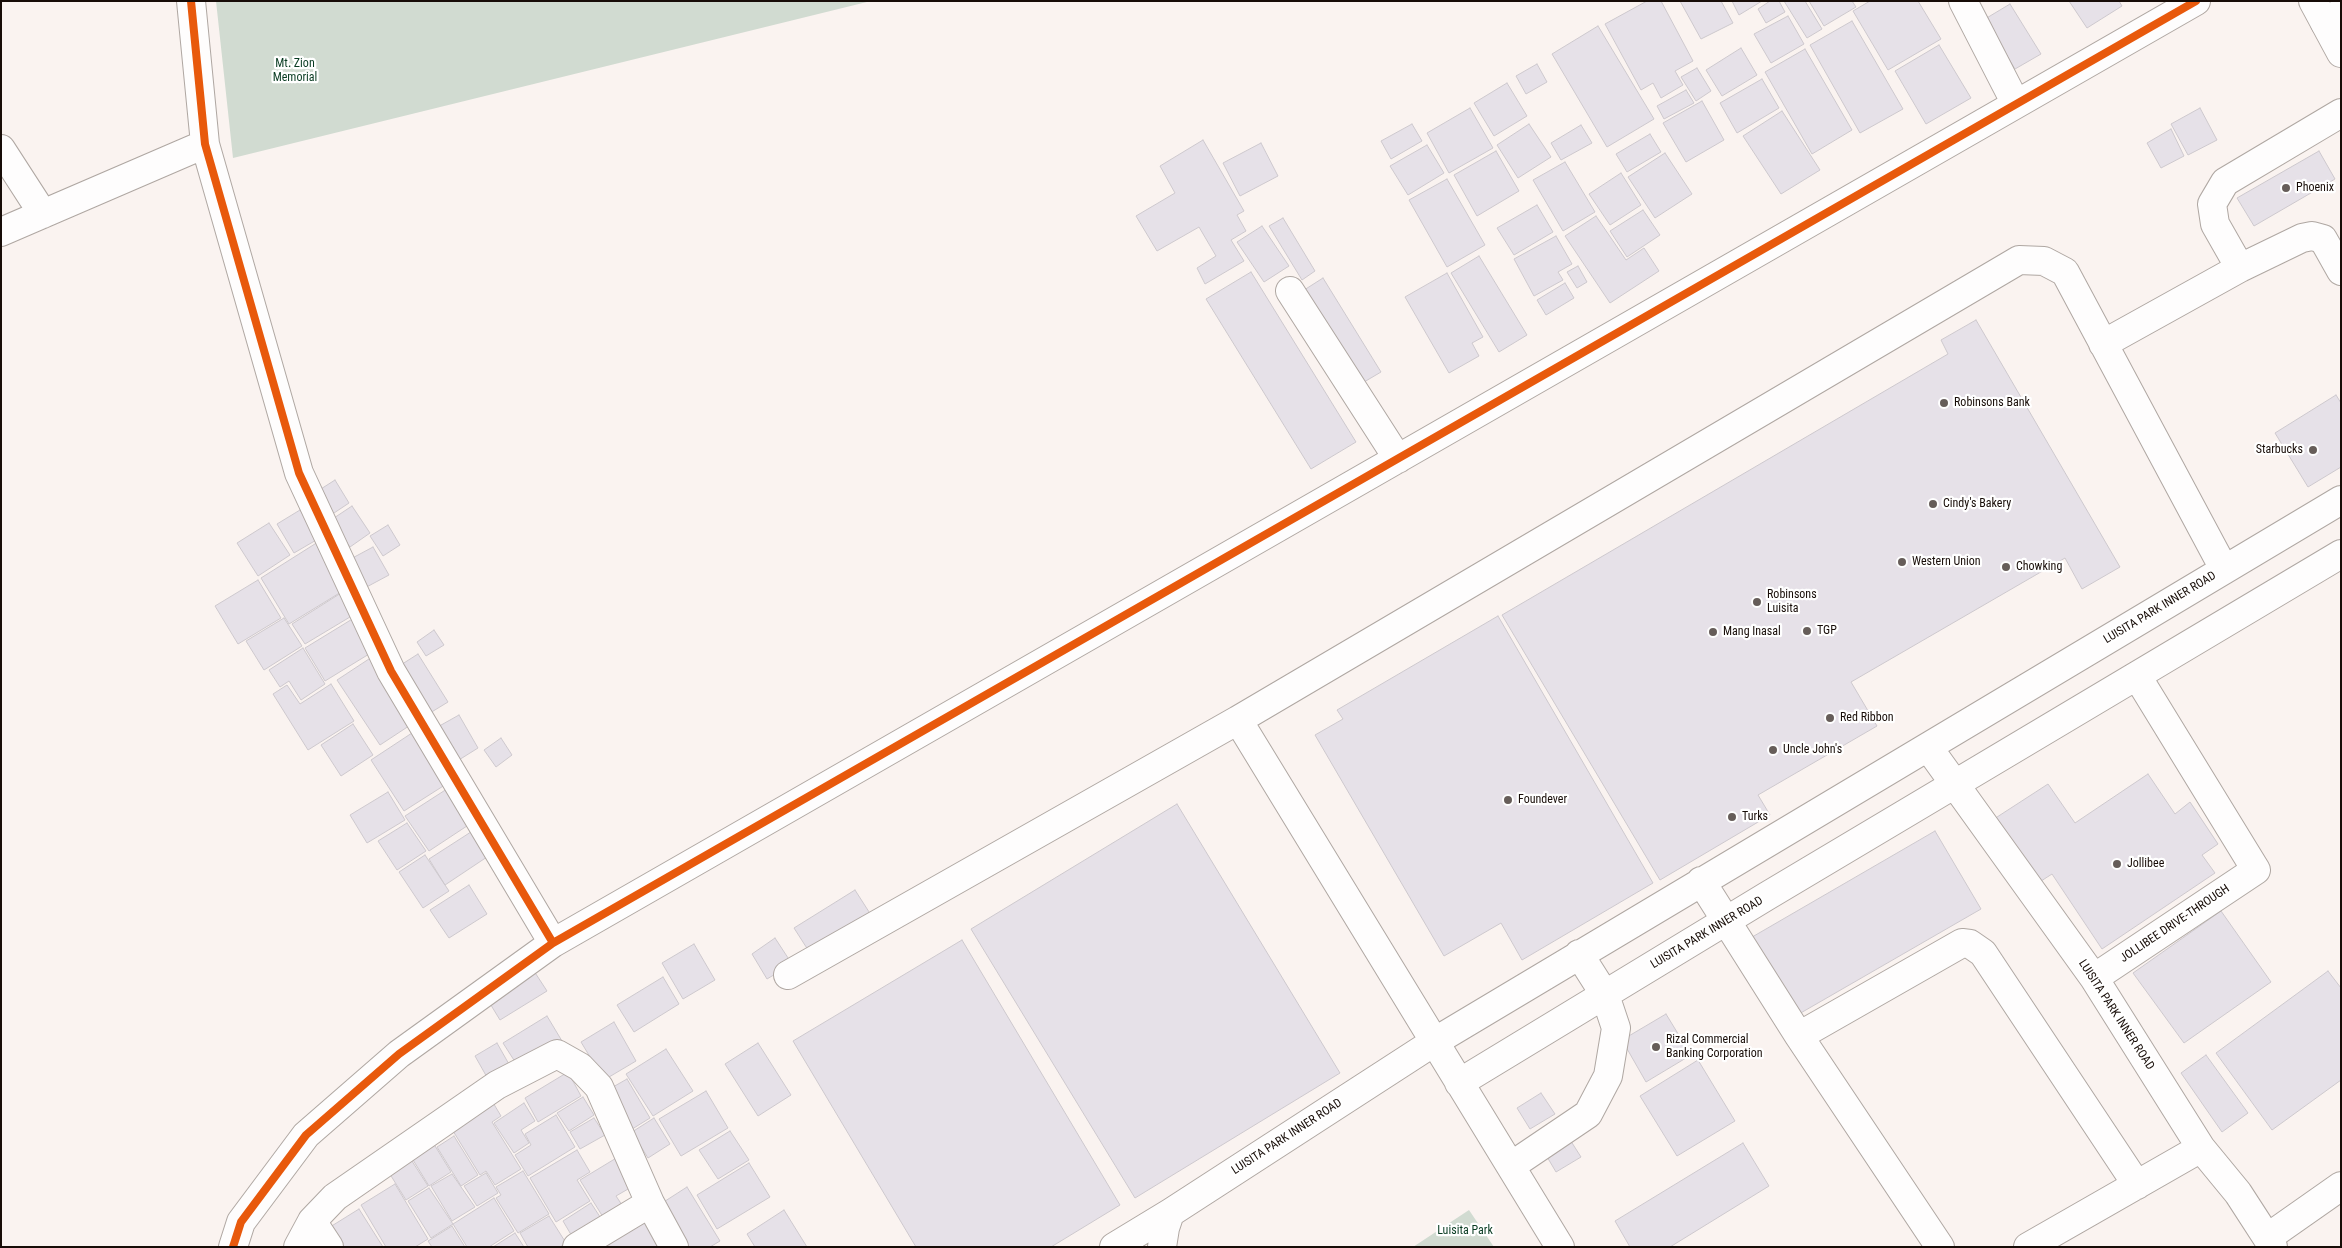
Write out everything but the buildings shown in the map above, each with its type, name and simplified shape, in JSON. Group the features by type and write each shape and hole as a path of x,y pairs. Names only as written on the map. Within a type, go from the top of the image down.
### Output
{"main road":[{"path":"191,1 205,144 299,472 391,672 553,943"},
{"path":"1963,1 2016,104"},
{"path":"233,1247 241,1222 306,1134 398,1054 553,943 2196,1"},
{"path":"2325,12 2341,53"},
{"path":"2240,268 2215,224 2212,204 2225,182 2341,113"},
{"path":"1,232 205,144"},
{"path":"1,150 42,214"},
{"path":"2103,344 2240,268 2302,238 2312,236 2323,239 2340,267"},
{"path":"788,975 1238,720 2019,260 2044,261 2065,272 2224,568"},
{"path":"1290,291 1398,459"},
{"name":"LUISITA PARK INNER ROAD","path":"1114,1247 1170,1213 1434,1042 2224,568 2341,500"},
{"name":"LUISITA PARK INNER ROAD","path":"1459,1083 1725,921 2341,554"},
{"name":"JOLLIBEE DRIVE-THROUGH","path":"2094,978 2256,870 2137,676"},
{"path":"1238,720 1560,1247"},
{"name":"LUISITA PARK INNER ROAD","path":"1928,747 2094,978 2200,1148 2238,1194 2270,1242"},
{"path":"1701,881 1799,1036 1940,1247"},
{"path":"1799,1036 1962,943 1970,944 1983,953 2137,1185"},
{"path":"1511,1166 1588,1114 1600,1095 1608,1076 1616,1033 1606,995 1580,954"},
{"path":"298,1247 312,1221 335,1197 489,1091 557,1054 580,1067 599,1087 650,1203 674,1247"},
{"path":"2028,1247 2200,1148"},
{"path":"2270,1242 2341,1186"},
{"path":"577,1247 650,1203"},
{"path":"1162,1247 1170,1213"},
{"path":"312,1221 329,1247"}],"green space":[{"name":"Mt. Zion Memorial","path":"216,1 871,1 233,158"},
{"name":"Luisita Park","path":"1469,1210 1494,1247 1413,1247"}],"cycle path":[{"path":"191,1 205,144 299,473 391,671 553,943"},
{"path":"233,1247 241,1222 306,1135 399,1054 553,943 2196,1"}],"place":[{"name":"Phoenix","path":"2286,188"},
{"name":"Robinsons Bank","path":"1944,403"},
{"name":"Starbucks","path":"2313,450"},
{"name":"Cindy's Bakery","path":"1933,504"},
{"name":"Western Union","path":"1902,562"},
{"name":"Chowking","path":"2006,567"},
{"name":"Robinsons Luisita","path":"1757,602"},
{"name":"TGP","path":"1807,631"},
{"name":"Mang Inasal","path":"1713,632"},
{"name":"Red Ribbon","path":"1830,718"},
{"name":"Uncle John's","path":"1773,750"},
{"name":"Foundever","path":"1508,800"},
{"name":"Turks","path":"1732,817"},
{"name":"Jollibee","path":"2117,864"},
{"name":"Rizal Commercial Banking Corporation","path":"1656,1047"}]}
